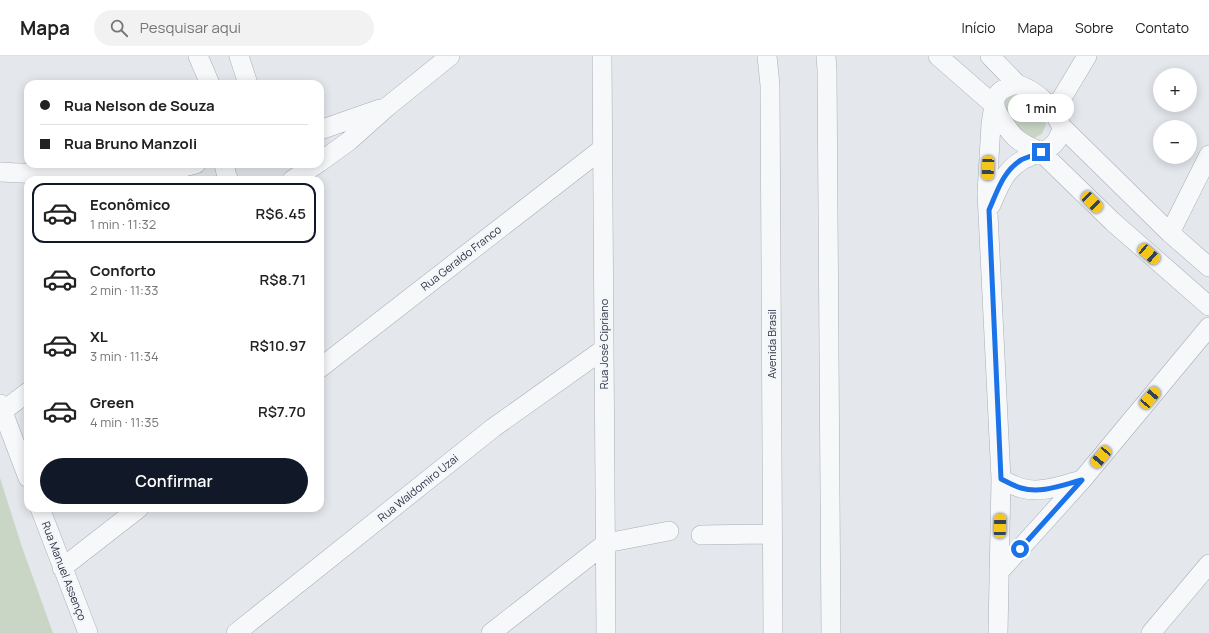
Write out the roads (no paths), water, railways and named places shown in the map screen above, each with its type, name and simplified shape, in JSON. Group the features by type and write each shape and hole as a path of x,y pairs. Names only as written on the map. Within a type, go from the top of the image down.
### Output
{"street":[{"path":"198,56 208,80"},
{"path":"239,56 247,80"},
{"path":"324,159 349,141 387,107 450,56"},
{"name":"Rua José Cipriano","path":"602,56 606,633"},
{"name":"Avenida Brasil","path":"767,56 770,100 773,633"},
{"path":"826,56 831,633"},
{"path":"938,56 994,105 1000,118 1015,137 1026,145 1041,152 1113,222 1209,306"},
{"path":"990,56 1017,84 1035,91 1046,102 1058,119 1170,233 1209,266"},
{"path":"989,210 1002,179 1010,169 1021,160 1049,149 1060,136 1058,119 1087,56"},
{"path":"998,633 1001,479 987,193 991,124 994,105 1000,92 1008,86 1017,84"},
{"path":"324,129 387,107"},
{"name":"Rua Geraldo Franco","path":"324,365 602,149"},
{"path":"1170,233 1209,155"},
{"path":"126,176 155,174 180,168"},
{"path":"298,176 310,168"},
{"path":"0,172 90,176"},
{"path":"999,572 1082,480 1209,327"},
{"name":"Rua Waldomiro Uzai","path":"236,633 493,428 604,349"},
{"path":"24,394 1,408 24,468"},
{"path":"1001,479 1020,488 1035,491 1046,490 1082,480"},
{"name":"Rua Manuel Assenço","path":"41,512 88,633"},
{"path":"62,568 134,512"},
{"path":"491,633 606,543 669,531"},
{"path":"701,535 772,534"},
{"path":"1151,633 1209,564"}]}
